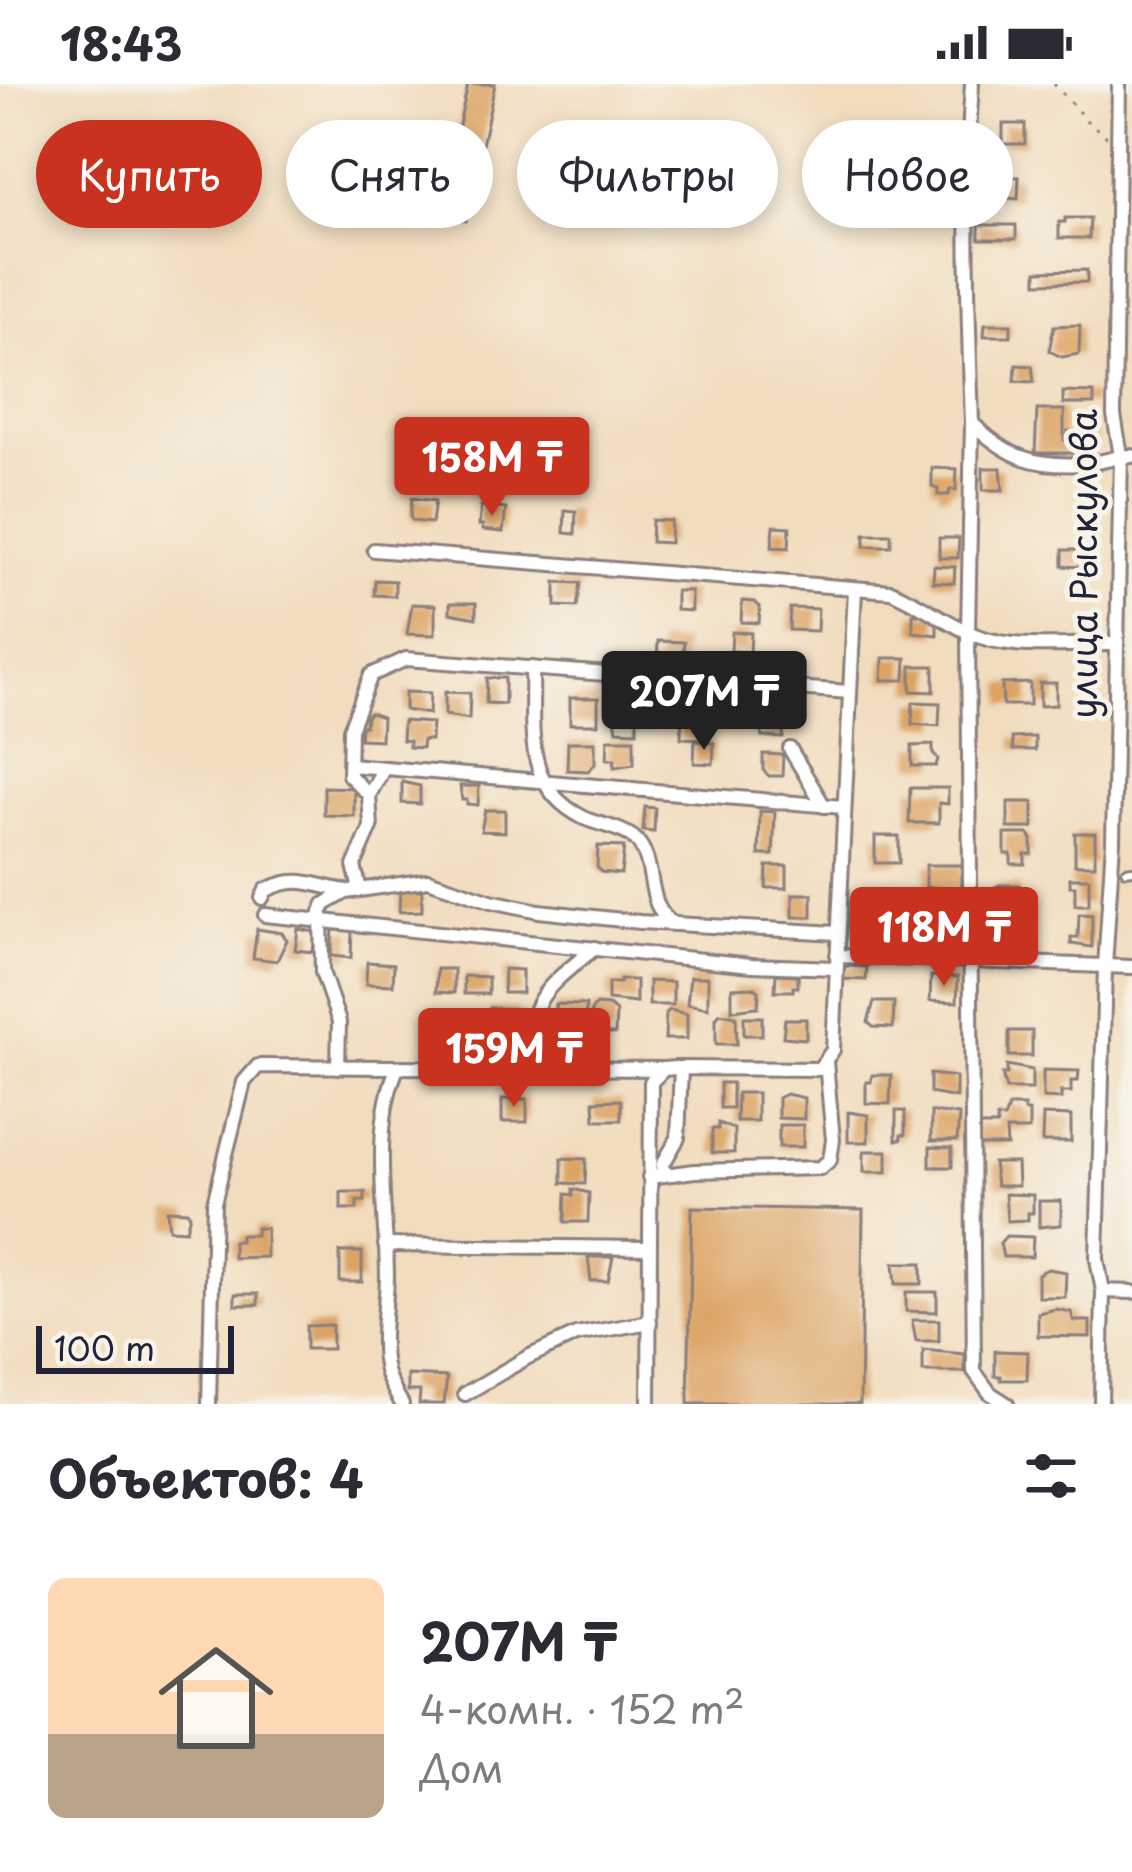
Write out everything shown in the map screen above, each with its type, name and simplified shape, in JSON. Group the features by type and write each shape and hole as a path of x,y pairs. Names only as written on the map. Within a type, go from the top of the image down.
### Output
{"street":[{"path":"972,84 968,632 974,1371 990,1394 1007,1404"},
{"name":"улица Рыскулова","path":"1097,1403 1103,1292 1097,1259 1105,967 1123,871 1115,644 1126,456 1114,415 1119,84"},
{"path":"972,423 994,444 1030,463 1088,464 1126,456"},
{"path":"374,550 891,591 968,632 1012,643 1115,644"},
{"path":"208,1404 214,1203 244,1082 258,1066 805,1070 819,1069 826,1062 834,1043 855,589"},
{"path":"369,795 349,775 348,749 358,703 371,675 386,665 419,658 849,692"},
{"path":"532,668 533,742 544,784 571,812 635,839 646,857 658,907 664,919 675,924"},
{"path":"790,749 824,806"},
{"path":"350,765 842,807"},
{"path":"353,890 354,866 371,827 369,795 384,768"},
{"path":"262,898 266,890 286,880 353,890"},
{"path":"338,1066 339,1022 322,972 322,922 325,904 353,890 428,880 539,911 837,933"},
{"path":"266,915 752,965 972,962 1132,967"},
{"path":"538,1068 528,1037 531,1019 541,999 595,948"},
{"path":"656,1176 820,1168 830,1160 833,1140 826,1062"},
{"path":"398,1067 391,1082 383,1149 386,1369 402,1404"},
{"path":"656,1176 678,1138 681,1068"},
{"path":"649,1404 649,1248 656,1176 648,1091 664,1069"},
{"path":"385,1245 649,1248"},
{"path":"1103,1292 1132,1292"},
{"path":"465,1394 576,1335 650,1322"}],"path":[{"path":"1054,84 1118,146"}],"building":[{"path":"468,84 495,84 487,120 460,120"},
{"path":"1013,124 1025,124 1025,144 1013,144"},
{"path":"1013,177 1019,177 1018,199 1013,199"},
{"path":"1090,218 1089,238 1059,238 1059,222"},
{"path":"1016,225 1016,239 979,239 979,228"},
{"path":"1087,270 1087,282 1037,283 1037,271"},
{"path":"985,324 1011,324 1011,336 984,336"},
{"path":"1080,325 1079,354 1062,357 1049,351 1054,326"},
{"path":"1016,365 1032,366 1034,382 1015,381"},
{"path":"1063,392 1094,393 1094,404 1063,404"},
{"path":"1037,410 1064,410 1064,440 1068,440 1068,431 1095,431 1095,453 1035,453"},
{"path":"932,468 957,469 956,490 938,495 932,487"},
{"path":"983,468 1001,468 1003,490 983,490"},
{"path":"412,498 435,501 432,523 413,521"},
{"path":"481,506 506,509 503,532 482,530"},
{"path":"565,510 576,511 575,534 564,533"},
{"path":"652,520 671,521 670,543 651,542"},
{"path":"774,526 790,527 789,548 772,547"},
{"path":"865,534 891,534 891,546 865,546"},
{"path":"939,538 959,538 958,558 939,558"},
{"path":"1063,550 1085,550 1085,567 1063,566"},
{"path":"934,566 955,567 954,583 933,582"},
{"path":"375,580 395,581 395,596 374,595"},
{"path":"556,582 581,583 577,607 556,606"},
{"path":"676,591 691,591 691,611 676,610"},
{"path":"742,601 760,607 759,623 741,622"},
{"path":"450,603 476,603 476,618 450,613"},
{"path":"412,604 435,605 435,635 407,634"},
{"path":"790,608 818,609 817,631 789,630"},
{"path":"913,614 937,614 937,635 913,632"},
{"path":"732,632 751,633 750,652 731,651"},
{"path":"658,641 684,642 682,665 657,664"},
{"path":"883,658 906,658 905,680 882,680"},
{"path":"911,666 934,666 934,692 911,691"},
{"path":"487,678 505,678 505,704 486,703"},
{"path":"1030,683 1030,705 1003,705 1002,684"},
{"path":"1040,683 1056,683 1056,705 1040,706"},
{"path":"405,692 430,693 429,714 405,710"},
{"path":"445,692 470,693 469,719 445,715"},
{"path":"570,698 598,698 598,724 570,724"},
{"path":"724,699 741,700 739,724 723,723"},
{"path":"612,700 637,701 637,731 617,730"},
{"path":"913,702 940,703 939,726 912,724"},
{"path":"682,709 711,710 709,739 681,738"},
{"path":"370,713 382,717 381,740 360,739 361,726"},
{"path":"763,718 784,719 783,738 762,737"},
{"path":"403,721 432,723 431,740 423,740 422,748 409,747 409,741 402,740"},
{"path":"1035,737 1035,750 1013,750 1012,738"},
{"path":"608,739 634,739 634,764 614,767 615,759 607,759"},
{"path":"695,741 714,743 713,764 694,763"},
{"path":"568,742 595,742 595,764 588,771 567,770"},
{"path":"933,745 936,766 912,766 912,746"},
{"path":"763,754 783,755 782,776 769,776 763,770"},
{"path":"402,782 420,786 420,804 402,803"},
{"path":"460,786 479,786 478,805 462,800"},
{"path":"324,787 354,788 354,816 324,815"},
{"path":"910,788 948,788 948,804 939,803 939,823 909,823"},
{"path":"1008,802 1033,802 1033,828 1008,828"},
{"path":"645,807 655,808 654,832 643,831"},
{"path":"485,810 505,810 505,832 481,831"},
{"path":"760,811 775,812 773,855 759,855"},
{"path":"1075,833 1095,833 1095,865 1075,865"},
{"path":"1005,834 1028,834 1032,839 1032,854 1025,854 1025,864 1011,864 1011,854 1005,854"},
{"path":"875,836 899,836 899,863 875,863"},
{"path":"598,846 624,847 621,874 601,872"},
{"path":"926,865 962,865 962,889 926,887"},
{"path":"767,866 787,866 787,888 766,888"},
{"path":"1070,878 1089,878 1089,905 1075,905"},
{"path":"1019,885 1019,898 998,897 995,887"},
{"path":"400,889 422,890 422,911 399,912"},
{"path":"793,894 812,894 812,917 793,917"},
{"path":"978,911 991,911 990,952 978,952"},
{"path":"1079,914 1092,915 1092,947 1071,944 1071,938 1078,938"},
{"path":"873,917 897,917 897,937 873,937"},
{"path":"1005,919 1030,919 1030,941 1006,941 1000,935"},
{"path":"257,929 282,933 287,940 277,961 253,958"},
{"path":"298,929 315,932 313,952 295,950"},
{"path":"333,930 352,931 351,958 331,956"},
{"path":"367,962 394,964 393,985 366,984"},
{"path":"843,966 867,967 866,980 843,979"},
{"path":"437,969 454,969 454,993 436,992"},
{"path":"504,969 522,970 522,993 503,993"},
{"path":"776,974 798,975 798,987 775,991"},
{"path":"464,976 488,977 488,994 464,994"},
{"path":"931,976 958,977 957,1002 930,1001"},
{"path":"690,977 708,977 708,1008 687,1004"},
{"path":"636,980 636,1003 608,1000 608,983"},
{"path":"649,981 673,982 673,1005 649,1005"},
{"path":"732,988 759,991 758,1007 732,1010"},
{"path":"874,1002 894,1002 893,1028 873,1027 868,1022"},
{"path":"555,1004 586,1005 585,1030 556,1029"},
{"path":"596,1005 616,1012 615,1034 590,1033 591,1011"},
{"path":"490,1008 518,1009 517,1030 489,1032"},
{"path":"670,1010 687,1014 687,1039 665,1039"},
{"path":"720,1013 736,1016 737,1044 716,1044"},
{"path":"744,1017 762,1017 762,1035 744,1035"},
{"path":"785,1019 806,1019 806,1039 783,1037"},
{"path":"457,1028 480,1028 480,1038 457,1038"},
{"path":"1009,1031 1032,1031 1032,1056 1009,1056"},
{"path":"1007,1065 1032,1070 1032,1089 1006,1089 1002,1074 1007,1074"},
{"path":"1043,1070 1079,1071 1078,1081 1071,1081 1071,1092 1061,1092 1061,1099 1043,1098"},
{"path":"930,1074 956,1077 956,1098 930,1093"},
{"path":"872,1075 891,1075 890,1104 866,1103 866,1082 871,1082"},
{"path":"720,1083 732,1083 732,1108 720,1108"},
{"path":"737,1093 757,1093 757,1121 736,1121"},
{"path":"786,1094 804,1098 804,1119 778,1118 778,1098"},
{"path":"502,1099 527,1099 527,1122 502,1122"},
{"path":"621,1100 621,1120 595,1120 594,1101"},
{"path":"1009,1106 1024,1106 1029,1111 1029,1130 1006,1130 1007,1146 977,1146 977,1126 997,1126 997,1118 1004,1118"},
{"path":"896,1111 905,1111 901,1140 896,1140"},
{"path":"848,1112 868,1115 868,1142 848,1142"},
{"path":"931,1112 959,1115 957,1141 931,1141"},
{"path":"1043,1115 1071,1116 1071,1142 1042,1142"},
{"path":"718,1123 734,1129 734,1153 712,1153 712,1129 718,1129"},
{"path":"779,1125 803,1125 803,1147 779,1147"},
{"path":"930,1147 952,1148 952,1167 930,1167"},
{"path":"864,1151 887,1151 887,1172 864,1172"},
{"path":"562,1158 586,1159 585,1184 562,1183"},
{"path":"993,1163 1017,1163 1018,1186 996,1186"},
{"path":"573,1189 589,1193 588,1222 565,1222 566,1194 573,1195"},
{"path":"341,1192 365,1192 365,1201 357,1201 357,1209 341,1209"},
{"path":"1005,1194 1033,1195 1028,1220 1007,1221"},
{"path":"1039,1201 1061,1201 1061,1225 1039,1227"},
{"path":"692,1207 863,1210 860,1404 688,1404"},
{"path":"167,1210 187,1211 186,1230 169,1229"},
{"path":"256,1228 266,1228 266,1257 233,1258 233,1241 240,1241 240,1235 256,1235"},
{"path":"1006,1236 1033,1237 1032,1257 1003,1257 1000,1243"},
{"path":"340,1252 362,1252 362,1282 340,1282"},
{"path":"588,1257 613,1257 608,1281 591,1281"},
{"path":"894,1263 922,1263 922,1284 896,1284"},
{"path":"1048,1269 1066,1272 1065,1297 1038,1297 1038,1274"},
{"path":"906,1292 937,1292 937,1312 906,1311"},
{"path":"235,1294 258,1294 258,1305 235,1305"},
{"path":"1071,1312 1074,1321 1090,1321 1090,1337 1038,1336 1038,1313"},
{"path":"912,1320 939,1320 939,1341 916,1341"},
{"path":"332,1325 332,1349 306,1349 306,1326"},
{"path":"923,1350 965,1354 965,1372 923,1372"},
{"path":"995,1351 1028,1352 1027,1380 995,1376"},
{"path":"408,1375 447,1377 444,1404 419,1404 420,1391 408,1391"}]}
